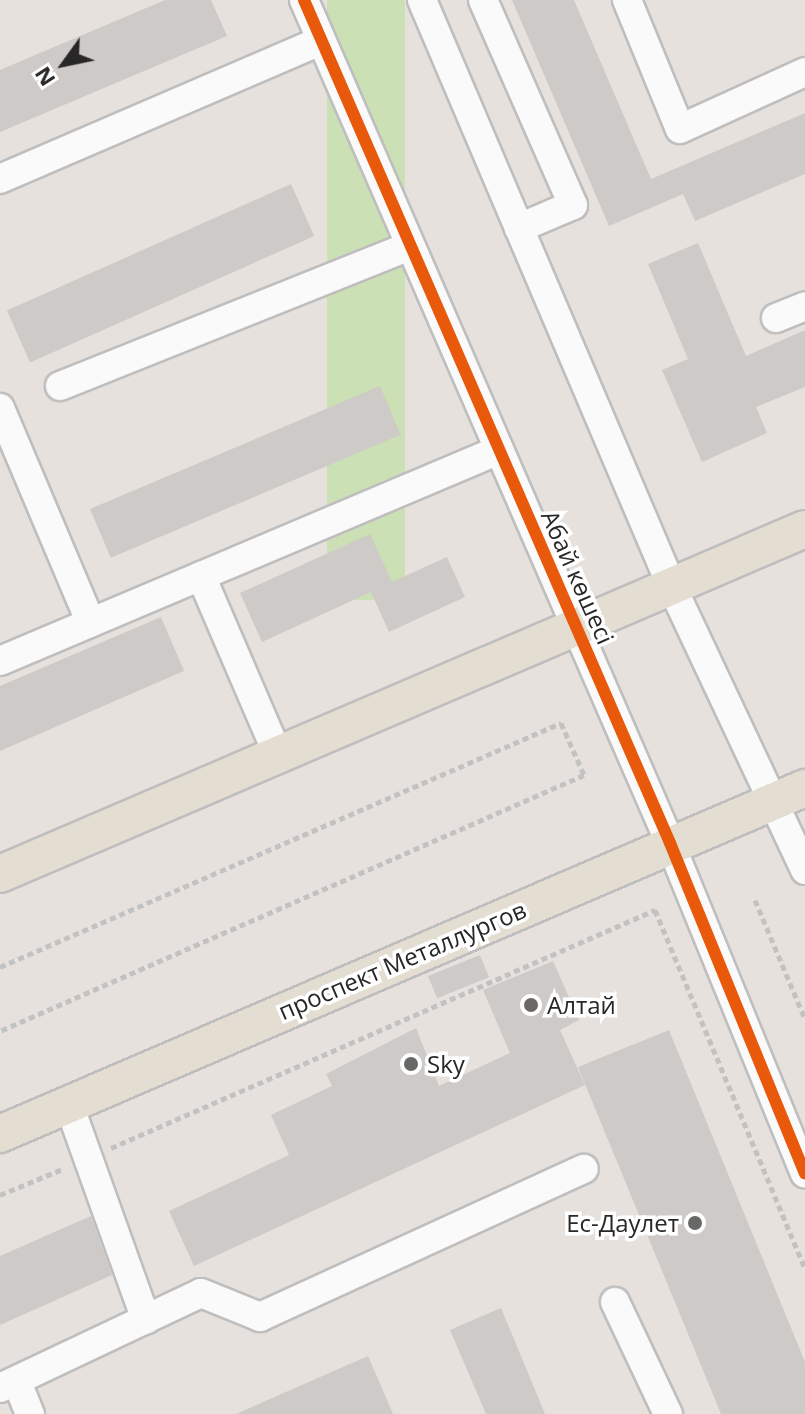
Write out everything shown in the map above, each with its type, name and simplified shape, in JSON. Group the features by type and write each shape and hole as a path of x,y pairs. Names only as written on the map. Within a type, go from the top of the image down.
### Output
{"main road":[{"path":"0,874 805,529"},
{"name":"проспект Металлургов","path":"0,1134 670,843 790,794"}],"street":[{"name":"Абай көшесі","path":"304,0 670,843 805,1174"},
{"path":"422,0 671,585 790,794 805,870"},
{"path":"483,0 573,205 519,228"},
{"path":"627,0 680,129 805,72"},
{"path":"0,179 321,41"},
{"path":"60,386 410,246"},
{"path":"776,318 805,306"},
{"path":"0,408 91,623"},
{"path":"0,661 499,450"},
{"path":"201,576 278,755"},
{"path":"69,1105 146,1320"},
{"path":"30,1414 8,1385 201,1293 260,1317 584,1169"},
{"path":"615,1302 668,1414"}],"path":[{"path":"0,967 561,723 584,775 0,1031"},
{"path":"755,900 805,1019"},
{"path":"0,1195 655,910 805,1269"}],"green space":[{"path":"327,0 405,0 405,600 327,600"}],"building":[{"path":"165,0 211,0 227,36 0,132 0,70"},
{"path":"512,0 574,0 651,179 805,113 805,174 695,221 683,194 609,226"},
{"path":"291,184 314,236 30,363 7,310"},
{"path":"698,243 746,356 805,330 805,387 756,407 767,433 702,462 662,370 688,359 648,264"},
{"path":"380,386 401,435 111,558 90,509"},
{"path":"370,534 392,582 447,557 465,597 389,632 371,592 262,642 240,593"},
{"path":"161,617 184,671 0,751 0,686"},
{"path":"480,955 489,977 437,998 428,976"},
{"path":"553,961 579,1020 560,1030 585,1085 194,1266 169,1211 289,1155 271,1115 332,1086 326,1074 416,1028 439,1086 510,1053 483,990"},
{"name":"Ес-Даулет","path":"669,1030 805,1362 805,1414 721,1414 578,1067"},
{"path":"91,1216 112,1275 0,1325 0,1256"},
{"path":"501,1308 545,1414 486,1414 450,1330"},
{"path":"368,1356 393,1414 236,1414"}],"cycle path":[{"path":"304,0 670,843 805,1174"}],"place":[{"name":"Алтай","path":"531,1005"},
{"name":"Sky","path":"411,1064"},
{"name":"Ес-Даулет","path":"695,1223"}]}
